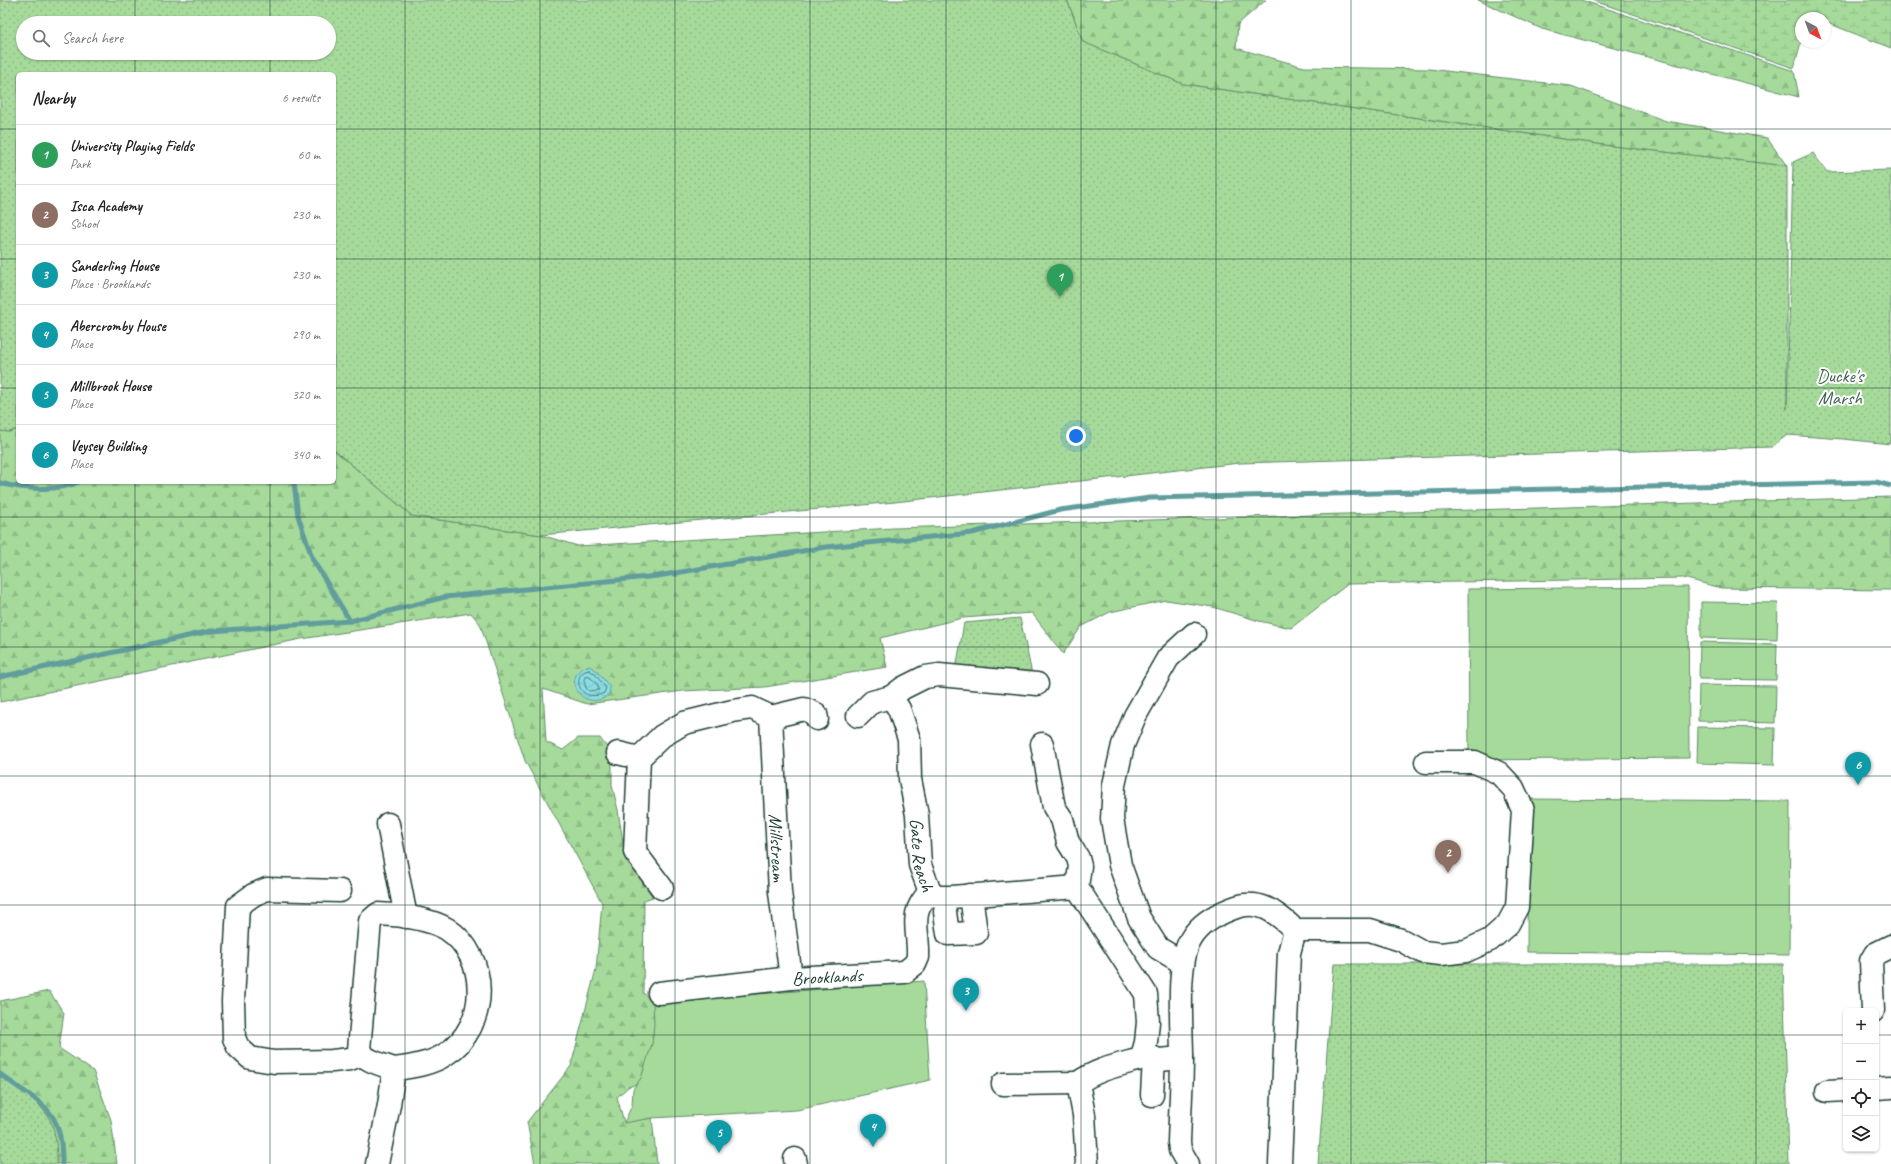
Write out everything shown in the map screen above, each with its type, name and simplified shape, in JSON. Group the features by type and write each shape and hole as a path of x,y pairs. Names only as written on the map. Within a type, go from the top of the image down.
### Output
{"street":[{"path":"1183,963 1158,948 1139,918 1120,865 1112,819 1114,784 1123,745 1136,716 1168,658 1194,634"},
{"path":"858,716 872,702 891,696 903,688 926,677 939,675 1037,684"},
{"name":"Gate Reach","path":"891,696 899,710 909,739 910,779 916,815 920,865 930,892 937,897 1077,886"},
{"path":"662,888 636,852 639,758 662,736 684,723 733,711 752,708 771,717 804,709 816,714 817,719"},
{"name":"Millstream","path":"771,717 780,892 791,978"},
{"path":"1042,744 1054,807 1062,820 1068,842 1078,858 1080,866 1077,886 1146,994 1148,1022 1146,1042 1152,1094"},
{"path":"618,753 639,758"},
{"path":"1188,1164 1180,1150 1179,1142 1183,963 1190,939 1208,919 1246,904 1261,905 1281,916 1295,930 1370,930 1401,940 1423,952 1442,954 1466,951 1490,940 1508,924 1517,907 1522,810 1513,788 1500,773 1475,762 1426,762"},
{"path":"388,824 406,917"},
{"path":"340,891 267,889 253,895 238,906 233,1001 234,1038 238,1047 250,1058 274,1062 350,1059 361,1055 394,1069 437,1059 456,1047 466,1036 473,1022 479,1003 479,986 475,967 467,950 458,938 446,929 432,923 406,917 378,914 370,921 360,1027 359,1050 361,1055"},
{"name":"Brooklands","path":"659,993 791,978 905,972 915,964 918,957 916,912 920,902 930,892"},
{"path":"945,912 948,934 976,933 971,895"},
{"path":"1280,1164 1290,953 1295,930"},
{"path":"1873,1008 1871,961 1875,954 1891,946"},
{"path":"1003,1084 1078,1083 1090,1074 1100,1070 1137,1060 1148,1058 1182,1058"},
{"path":"377,1164 389,1105 394,1069"},
{"path":"1078,1083 1084,1115 1087,1164"},
{"path":"1879,1088 1891,1088"}],"green space":[{"name":"Ducke's Marsh","path":"0,0 1067,0 1083,42 1183,84 1611,146 1787,166 1787,409 1793,162 1813,153 1827,172 1891,170 1891,444 1787,435 1772,447 1240,463 895,502 541,535 412,516 336,452 336,72 16,72 16,430 9,432 0,431"},
{"path":"1067,0 1266,0 1238,24 1236,48 1304,67 1429,69 1571,86 1666,121 1767,138 1787,166 1611,146 1183,84 1083,42"},
{"path":"1478,0 1581,0 1794,71 1799,97 1542,29"},
{"path":"1591,0 1891,0 1891,48 1831,24 1831,12 1795,12 1795,48 1799,48 1794,68"},
{"path":"16,430 16,484 336,484 336,452 412,516 541,535 578,546 894,528 1891,497 1891,590 1721,588 1683,578 1348,584 1291,628 1259,621 1213,607 1166,600 1110,612 1081,627 1063,654 1032,613 963,618 880,638 887,667 765,687 683,691 587,704 543,689 546,742 563,750 578,738 600,738 612,754 612,785 618,810 625,856 653,897 644,900 643,993 652,1000 663,1000 655,1078 628,1087 617,1097 624,1122 652,1118 657,1164 535,1164 527,1122 571,1066 596,969 602,903 525,761 480,624 471,613 301,639 0,702 0,431 9,432"},
{"path":"1688,587 1689,758 1469,760 1468,589"},
{"path":"1701,602 1778,603 1777,640 1701,638"},
{"path":"1020,618 1032,674 956,669 964,623"},
{"path":"1700,642 1777,644 1776,680 1699,679"},
{"path":"1699,685 1776,686 1775,723 1698,721"},
{"path":"1698,727 1775,728 1774,765 1697,763"},
{"path":"1528,799 1790,801 1789,955 1527,952"},
{"path":"1334,964 1783,964 1789,1164 1318,1164"},
{"path":"924,981 930,1080 797,1110 652,1118 624,1123 632,1105 633,1089 641,1078 652,1044 654,1024 653,1000 720,997"},
{"path":"49,991 64,1013 59,1048 93,1071 111,1120 117,1164 53,1164 0,1132 0,1001"},
{"path":"0,1076 26,1094 42,1108 48,1116 56,1139 57,1164 0,1164"}],"water":[{"path":"589,666 596,670 610,687 610,691 606,697 602,699 593,700 585,698 579,694 576,688 576,675 581,669"}],"waterway":[{"path":"0,677 211,631 350,621 445,597 658,576 826,547 972,533 1060,510 1150,498 1876,482 1891,486"},
{"path":"0,483 29,488 50,488 73,484"},
{"path":"294,484 298,516 313,560 350,621"},
{"path":"0,1074 37,1101 53,1118 58,1130 61,1145 62,1164"}],"place":[{"name":"University Playing Fields","path":"1060,297"},
{"name":"Veysey Building","path":"1858,785"},
{"name":"Isca Academy","path":"1448,873"},
{"name":"Sanderling House","path":"966,1011"},
{"name":"Abercromby House","path":"873,1147"},
{"name":"Millbrook House","path":"719,1153"}]}
